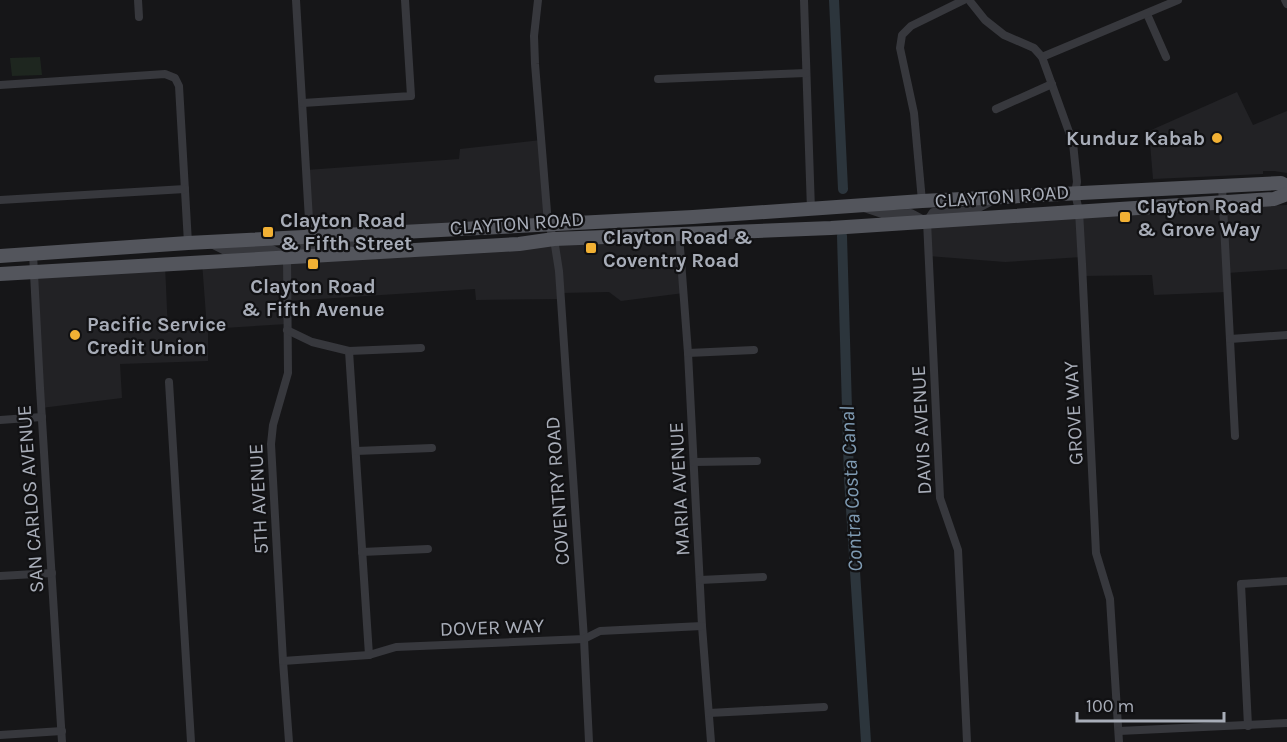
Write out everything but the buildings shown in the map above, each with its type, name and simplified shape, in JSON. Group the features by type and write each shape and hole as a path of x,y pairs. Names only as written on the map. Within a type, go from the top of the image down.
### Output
{"main road":[{"name":"CLAYTON ROAD","path":"0,256 188,243 811,210 922,201 1281,183 1287,186"},
{"name":"CLAYTON ROAD","path":"0,274 519,244 554,239 831,228 1274,199 1287,194"}],"street":[{"path":"138,0 139,16"},
{"path":"296,0 310,237"},
{"path":"303,103 411,96 405,0"},
{"name":"COVENTRY ROAD","path":"538,0 535,25 535,64 548,224 554,239 560,288 589,742"},
{"path":"804,0 811,210"},
{"path":"922,201 914,113 900,48 902,35 911,26 963,0"},
{"path":"969,0 985,20 1004,35 1034,48 1042,57 1178,0"},
{"path":"1285,0 1287,4"},
{"path":"1148,14 1166,57"},
{"name":"GROVE WAY","path":"1042,57 1072,143 1077,182 1075,193 1079,211 1096,554 1110,599 1119,742"},
{"path":"658,80 806,73"},
{"path":"0,86 165,74 175,78 179,86 188,243"},
{"path":"996,109 1052,84"},
{"path":"1222,186 1234,436"},
{"path":"0,200 185,189"},
{"path":"861,206 882,214 911,213 927,221 933,212 975,210 998,197"},
{"name":"DAVIS AVENUE","path":"927,221 940,498 958,550 967,742"},
{"path":"208,242 225,251 272,249 287,257 300,247 349,244 370,234"},
{"name":"MARIA AVENUE","path":"679,234 711,742"},
{"name":"SAN CARLOS AVENUE","path":"33,254 62,742"},
{"name":"5TH AVENUE","path":"287,257 288,373 273,425 271,444 289,742"},
{"path":"287,330 312,342 349,351 421,348"},
{"path":"1230,339 1287,335"},
{"path":"688,353 754,350"},
{"path":"349,351 369,655"},
{"path":"168,382 191,742"},
{"path":"0,420 42,417"},
{"path":"356,451 432,448"},
{"path":"694,462 757,461"},
{"path":"362,552 428,549"},
{"path":"0,576 52,573"},
{"path":"700,580 763,578"},
{"path":"1248,726 1241,584 1287,581"},
{"name":"DOVER WAY","path":"283,661 369,655 396,647 584,639 600,631 702,626"},
{"path":"709,713 824,707"},
{"path":"1119,731 1287,723"},
{"path":"0,735 62,731"}],"shaded area":[{"path":"40,57 42,75 12,76 10,58"},
{"path":"1237,92 1253,125 1287,111 1287,173 1263,171 1263,174 1153,179 1149,131"},
{"path":"541,140 548,224 310,237 306,170 459,159 460,149"},
{"path":"1287,205 1287,269 1227,273 1227,292 1154,295 1152,275 1083,276 1082,257 1005,262 928,256 927,221"},
{"path":"679,234 684,293 621,301 609,292 561,293 561,299 476,300 475,289 288,301 287,324 208,329 208,361 120,364 122,398 41,408 33,273 165,264 168,332 207,329 202,262"}],"waterway":[{"name":"Contra Costa Canal","path":"834,0 843,189"},
{"name":"Contra Costa Canal","path":"842,236 849,478 866,742"}],"place":[{"name":"Kunduz Kabab","path":"1217,138"},
{"name":"Clayton Road & Grove Way","path":"1125,217"},
{"name":"Clayton Road & Fifth Street","path":"268,232"},
{"name":"Clayton Road & Coventry Road","path":"591,248"},
{"name":"Clayton Road & Fifth Avenue","path":"313,264"},
{"name":"Pacific Service Credit Union","path":"75,335"}]}
